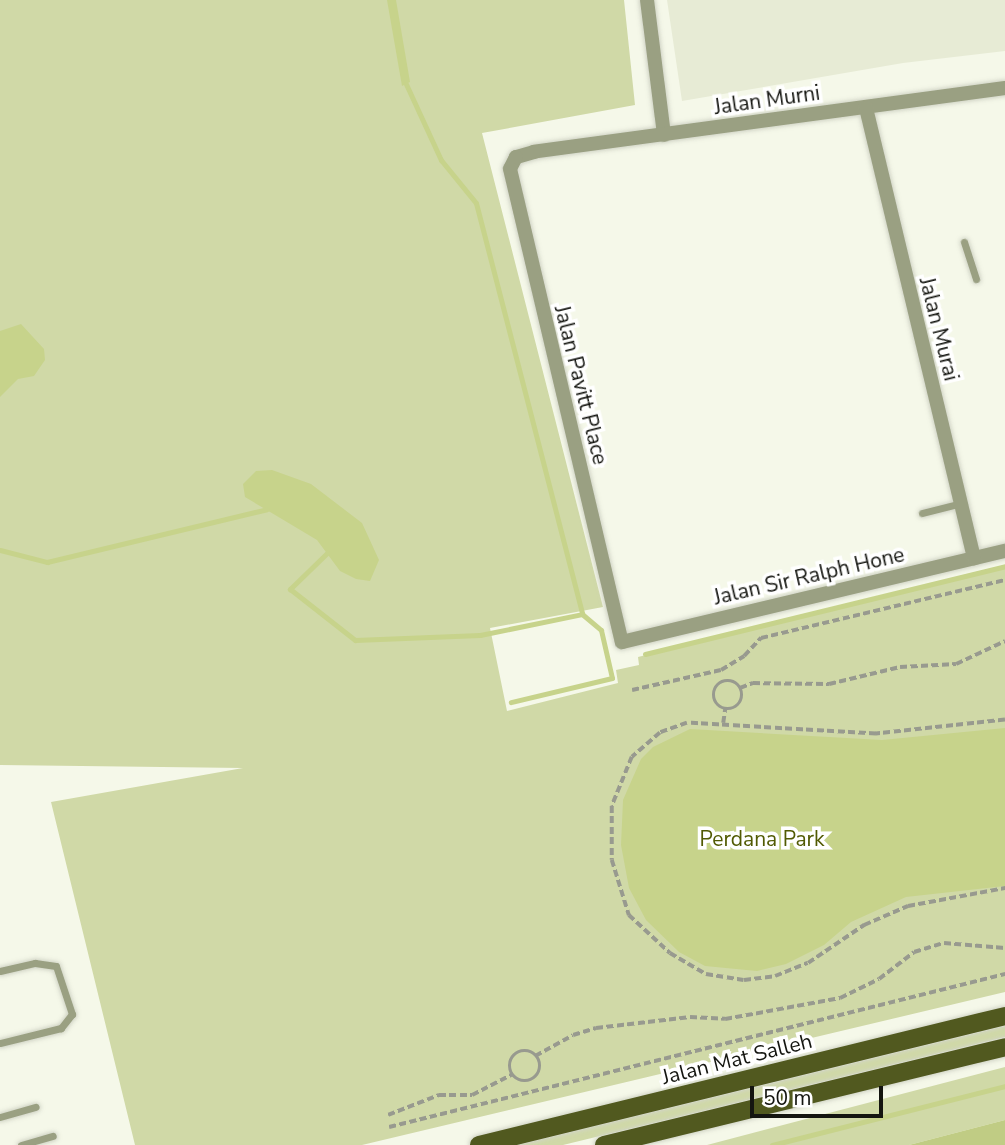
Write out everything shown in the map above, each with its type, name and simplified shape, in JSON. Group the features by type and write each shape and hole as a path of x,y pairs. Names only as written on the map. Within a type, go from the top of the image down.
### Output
{"main road":[{"name":"Jalan Mat Salleh","path":"479,1145 1005,1016"},
{"path":"604,1145 1005,1047"}],"street":[{"path":"647,0 664,135"},
{"name":"Jalan Murni","path":"534,152 1005,88"},
{"name":"Jalan Murai","path":"866,108 974,558"},
{"name":"Jalan Pavitt Place","path":"534,152 516,157 509,169 622,642"},
{"name":"Jalan Sir Ralph Hone","path":"622,642 1005,551"}],"lane":[{"path":"964,242 976,279"},
{"path":"922,513 959,504"},
{"path":"0,971 35,963 56,966 72,1014 61,1028 0,1043"},
{"path":"0,1117 36,1107"},
{"path":"21,1145 52,1136"}],"path":[{"path":"632,690 721,670 744,656 761,638 1005,580"},
{"path":"740,688 753,683 829,684 900,667 956,663 1005,641"},
{"path":"725,708 715,699 718,685 732,681 740,688"},
{"path":"725,708 739,704 740,688"},
{"path":"723,723 725,708"},
{"path":"1005,720 876,734 687,723 660,733 632,757 612,806 612,860 629,915 670,953 706,974 744,980 775,976 808,963 864,925 908,905 1005,888"},
{"path":"535,1056 573,1035 596,1028 690,1017 725,1019 840,998 879,979 914,952 944,943 1005,948"},
{"path":"390,1127 1005,974"},
{"path":"527,1052 535,1056 540,1064 535,1078 525,1081 513,1074 514,1056 527,1052"},
{"path":"388,1115 439,1095 472,1095 513,1074"}],"shaded area":[{"path":"387,0 396,0 410,82 402,86"},
{"path":"667,0 1005,0 1005,51 903,63 682,101"},
{"path":"21,324 44,349 45,360 34,376 18,379 0,397 0,331"},
{"path":"272,470 311,484 362,523 379,560 370,581 356,579 340,571 317,540 245,497 243,484 256,471"},
{"path":"1005,728 1005,886 906,897 851,922 824,945 786,964 757,971 705,966 679,952 646,920 629,888 621,845 623,800 641,759 653,747 690,729 882,740"},
{"path":"1005,1120 1005,1145 909,1145"}],"green space":[{"name":"Perdana Park","path":"0,0 624,0 635,105 482,133 603,607 490,628 507,711 618,683 616,670 639,665 638,657 1005,567 1005,992 362,1145 135,1145 51,802 243,768 0,765"},
{"path":"1005,1026 1005,1037 563,1145 518,1145"},
{"path":"1005,1067 1005,1120 909,1145 707,1145"}],"waterway":[{"path":"406,84 441,160 476,203 582,614 601,630 612,678 511,702"},
{"path":"0,550 47,562 267,509"},
{"path":"327,553 290,589 355,640 480,635 582,614"},
{"path":"645,654 1005,566"},
{"path":"772,1145 1005,1086"}]}
